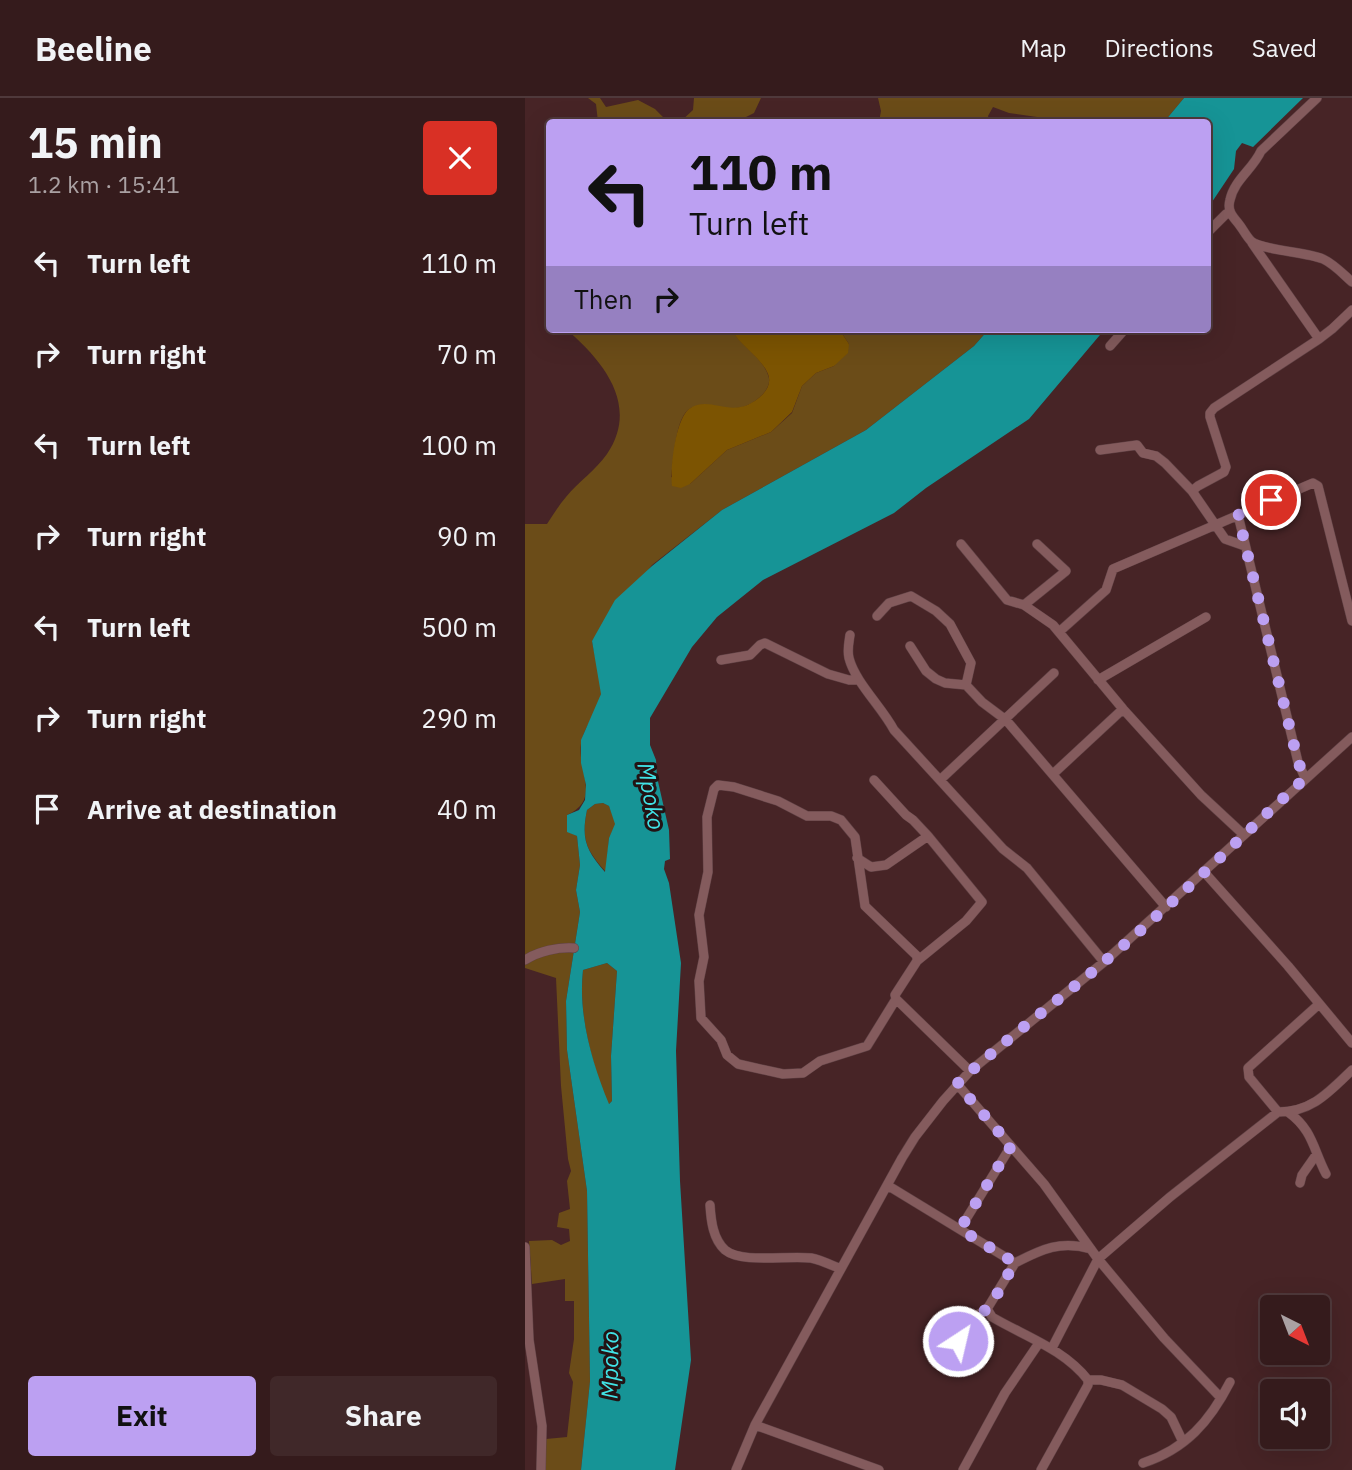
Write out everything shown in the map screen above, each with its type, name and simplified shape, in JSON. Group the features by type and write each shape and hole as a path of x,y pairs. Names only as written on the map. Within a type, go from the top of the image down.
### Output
{"street":[{"path":"1317,98 1261,151 1234,186 1229,204 1231,214 1319,339"},
{"path":"1211,229 1226,214 1231,214"},
{"path":"1252,243 1322,258 1352,282"},
{"path":"1192,491 1224,472 1226,467 1210,417 1214,408 1319,339 1352,310"},
{"path":"1110,346 1121,333"},
{"path":"1100,450 1137,445 1143,453 1156,456 1192,491 1225,540 1245,546"},
{"path":"1059,632 1106,590 1113,569 1271,500 1316,484 1352,621"},
{"path":"1238,515 1298,762 1305,778"},
{"path":"961,544 1007,600 1024,606 1053,625 1123,709 1201,795 1244,835"},
{"path":"1024,606 1066,571 1037,544"},
{"path":"877,617 889,603 911,596 936,611 950,624 966,650 971,663 967,685"},
{"path":"1098,680 1206,617"},
{"path":"850,635 848,654 859,680 885,712 894,730 1003,849 1027,868 1104,962"},
{"path":"721,660 750,655 765,643 828,674 859,680"},
{"path":"910,646 926,671 936,679 945,683 967,685 982,702 1006,720 1167,907"},
{"path":"940,780 1054,673"},
{"path":"1053,774 1123,709"},
{"path":"736,1470 755,1424 915,1136 957,1084 1167,907 1352,737"},
{"path":"874,780 928,836 982,902 966,921 917,961 867,1045 820,1061 803,1073 738,1064 731,1060 720,1040 701,1017 699,981 705,947 699,915 708,872 707,817 714,789 718,785 734,787 778,801 807,816 831,816 841,820 855,837 865,906 913,951 917,961"},
{"path":"857,858 871,867 886,865 928,836"},
{"path":"1205,873 1352,1043"},
{"path":"525,960 557,947 574,948"},
{"path":"896,999 970,1072"},
{"path":"1318,1004 1248,1068 1249,1077 1283,1112 1298,1119 1312,1137 1316,1155 1326,1174"},
{"path":"1052,1348 1098,1259 1173,1195 1283,1112 1317,1102 1352,1070"},
{"path":"957,1084 1044,1184 1098,1259 1164,1338 1221,1398"},
{"path":"960,1229 1011,1146"},
{"path":"1300,1183 1302,1175 1316,1155"},
{"path":"887,1185 1015,1263"},
{"path":"710,1205 712,1226 726,1251 749,1258 810,1258 841,1269"},
{"path":"958,1341 963,1325 968,1319 987,1309 1015,1263 1051,1247 1075,1244 1091,1249"},
{"path":"525,1247 529,1340 543,1426 541,1470"},
{"path":"987,1309 992,1317 1052,1348 1088,1380 1122,1385 1162,1409 1177,1426 1183,1442"},
{"path":"963,1470 1005,1393 1039,1343"},
{"path":"1041,1470 1088,1380"},
{"path":"1143,1464 1159,1458 1183,1442 1207,1420 1230,1382"},
{"path":"525,1391 537,1391"},
{"path":"755,1424 879,1470"}],"shaded area":[{"path":"588,98 600,98 606,107 638,100 655,109 665,119 598,119 596,104"},
{"path":"694,98 761,98 754,113 742,119 683,119 693,110"},
{"path":"878,98 1184,98 1166,119 1040,119 993,107 989,119 880,119"},
{"path":"570,333 734,333 761,362 769,383 763,394 752,403 732,408 696,406 684,415 678,431 671,477 690,484 727,450 771,432 792,413 802,386 816,373 834,366 849,344 842,333 985,333 974,346 866,430 722,510 652,565 592,641 601,694 582,739 581,761 586,791 584,800 567,815 567,831 577,836 580,865 576,890 580,912 566,1001 567,1050 587,1191 590,1381 581,1470 545,1470 546,1439 567,1437 573,1382 569,1373 574,1339 574,1301 565,1301 565,1279 532,1284 529,1241 552,1240 561,1245 570,1241 569,1229 557,1227 559,1213 570,1209 567,1181 571,1171 561,1086 556,978 525,968 525,524 547,524 566,497 607,454 616,436 620,418 613,385 593,355"},
{"path":"734,333 842,333 849,344 848,353 834,366 816,373 802,386 792,412 771,432 727,450 690,484 681,488 672,486 677,434 689,409 706,404 742,407 752,403 769,385 765,368"},
{"path":"603,803 609,806 616,824 609,838 606,872 594,857 585,837 587,810 595,804"},
{"path":"607,963 617,971 611,1056 612,1101 608,1105 584,1021 582,987 583,970"}],"water":[{"path":"1184,98 1303,98 1253,147 1242,143 1236,151 1234,169 1211,204 1211,119 1166,119"},
{"name":"Mpoko","path":"985,333 1102,333 1029,419 926,488 894,513 763,580 717,617 692,647 650,718 650,745 656,760 657,777 669,830 670,859 665,861 664,869 669,883 681,963 676,1051 680,1181 691,1360 675,1470 581,1470 590,1381 587,1191 567,1050 566,1001 580,912 576,890 580,865 577,836 567,832 567,815 579,810 585,800 581,740 601,694 592,641 615,600 652,566 722,510 866,430 974,346","holes":["603,803 609,806 615,824 609,838 605,872 589,850 585,829 587,810 595,804","607,963 617,971 611,1056 612,1101 609,1104 588,1038 583,1004 583,970"]}],"route":[{"path":"958,1341 963,1325 968,1319 987,1309 1015,1263 960,1229 1011,1146 957,1084 1004,1042 1104,962 1205,873 1305,778 1298,762 1238,515 1271,500"}]}
